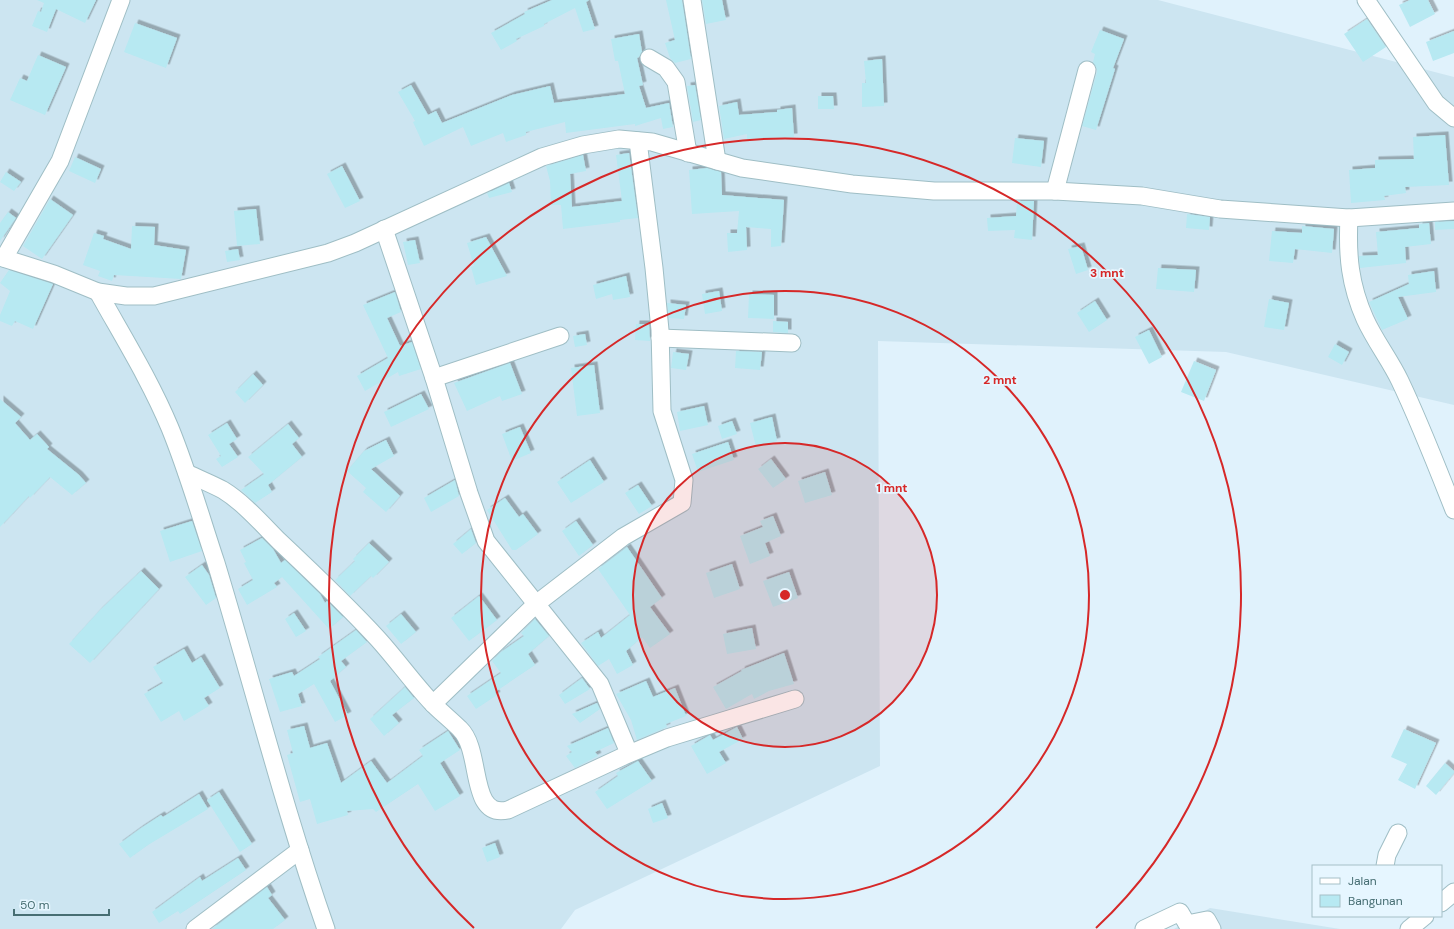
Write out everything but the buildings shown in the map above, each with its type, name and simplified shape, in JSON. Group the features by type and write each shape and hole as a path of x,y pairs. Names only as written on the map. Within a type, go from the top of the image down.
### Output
{"street":[{"path":"121,0 60,162 2,258 54,274 98,292 126,296 161,294 328,253 542,157 583,146 619,139 652,142 742,168 781,175 852,184 934,191 1055,191 1142,196 1220,209 1348,218 1454,211"},
{"path":"692,0 717,161"},
{"path":"1366,0 1436,103 1454,118"},
{"path":"649,58 666,68 676,82 688,153"},
{"path":"1055,191 1087,70"},
{"path":"433,704 536,604 623,537 682,503 684,480 662,411 660,338 654,268 638,141"},
{"path":"1348,218 1347,252 1352,287 1366,320 1400,380 1449,482 1454,510"},
{"path":"384,229 434,378 469,493 486,541 600,684 629,753"},
{"path":"98,292 146,375 170,427 188,473 240,641 300,850 326,929"},
{"path":"434,378 560,336"},
{"path":"660,338 792,343"},
{"path":"188,473 223,490 268,530 378,639 433,704 462,731 469,742 476,767 480,794 487,805 500,812 508,810 629,753 667,738 795,699"},
{"path":"1385,865 1387,855 1398,833"},
{"path":"195,929 300,850"},
{"path":"1442,902 1454,892"},
{"path":"1144,929 1180,912 1187,924 1207,920 1212,929"},
{"path":"1409,924 1423,917"}],"shaded area":[{"path":"0,0 1158,0 1454,77 1454,405 1226,352 878,341 880,766 575,910 561,929 0,929"},
{"path":"1210,908 1340,929 1174,929"}]}
